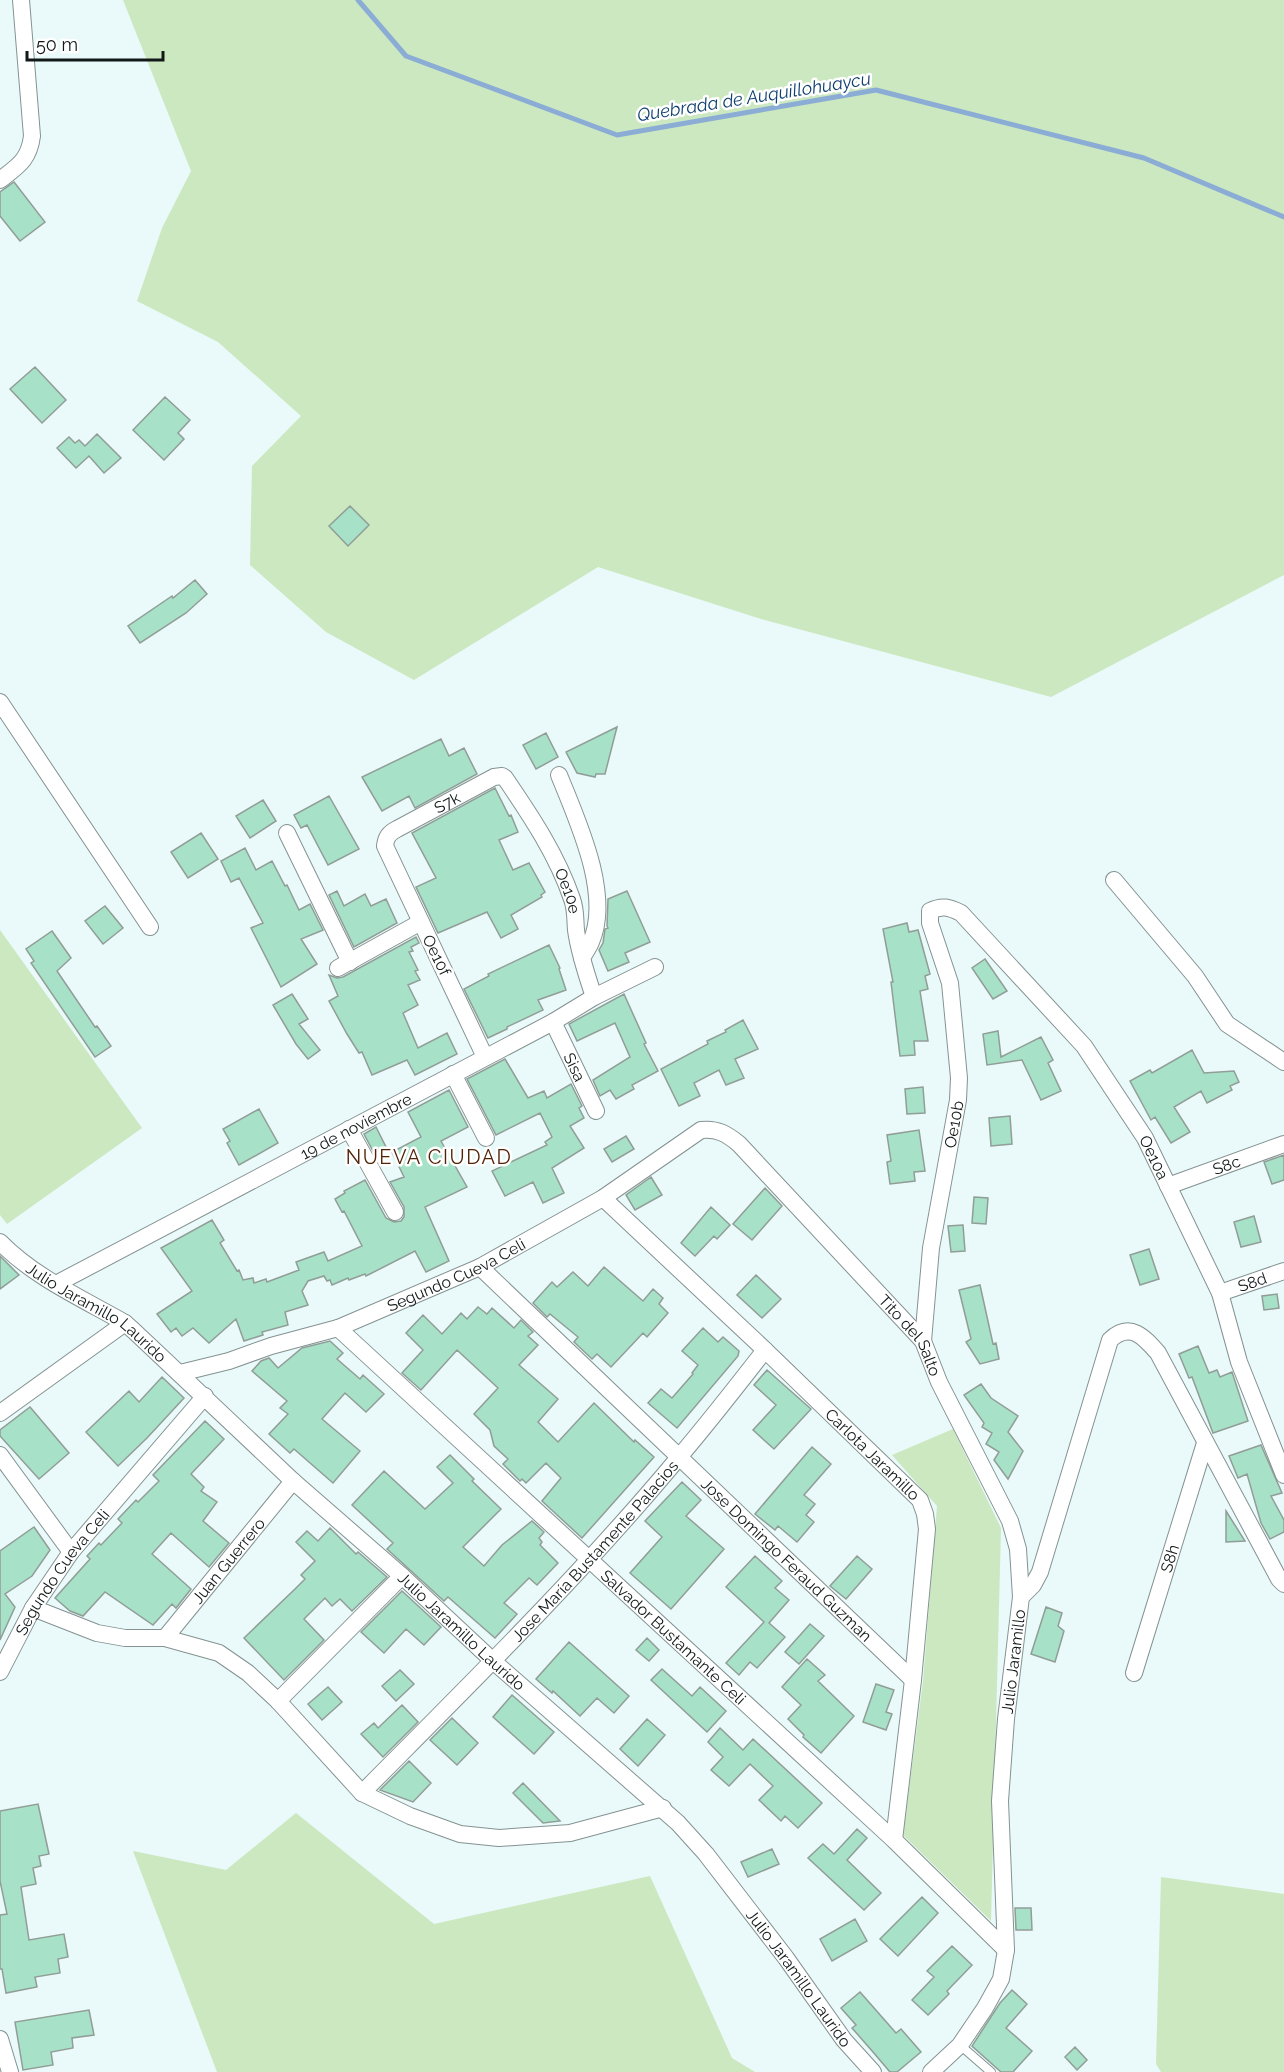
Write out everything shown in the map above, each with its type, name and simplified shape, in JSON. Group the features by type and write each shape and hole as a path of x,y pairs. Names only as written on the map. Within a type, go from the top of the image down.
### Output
{"street":[{"path":"0,180 23,162 30,150 32,136 21,0"},
{"path":"0,702 150,927"},
{"path":"560,775 589,856 596,884 596,922 592,940 582,958"},
{"name":"S7k","path":"388,853 385,846 390,832 494,777 505,778 516,795"},
{"name":"Oe10e","path":"516,795 552,851 572,899 582,958 594,998"},
{"path":"287,833 344,965 421,922"},
{"name":"Oe10f","path":"388,853 485,1057"},
{"path":"1114,880 1195,976 1227,1023 1284,1062"},
{"name":"Oe10a","path":"930,911 940,906 949,907 961,913 1084,1046 1145,1138 1220,1293 1239,1362 1284,1475"},
{"name":"Oe10b","path":"923,1341 931,1248 960,1078 950,983 930,924 930,911"},
{"name":"19 de noviembre","path":"56,1284 655,967"},
{"name":"Sisa","path":"553,1022 596,1111"},
{"path":"453,1074 486,1138"},
{"path":"349,1129 395,1212"},
{"name":"Tito del Salto","path":"712,1129 722,1132 739,1144 923,1341 939,1382 1010,1521 1018,1549 1021,1598"},
{"name":"Segundo Cueva Celi","path":"180,1373 338,1329 480,1267 603,1198 701,1130 712,1129"},
{"name":"S8c","path":"1168,1186 1284,1144"},
{"name":"Carlota Jaramillo","path":"603,1198 920,1500 926,1514 927,1529 913,1680 894,1840"},
{"name":"Julio Jaramillo Laurido","path":"0,1242 10,1252 56,1284 125,1323 293,1481 402,1576 493,1661 663,1808 706,1854 786,1958 844,2040 873,2072"},
{"name":"Jose Domingo Feraud Guzman","path":"480,1267 913,1680"},
{"name":"S8d","path":"1220,1293 1284,1271"},
{"path":"0,1413 125,1323"},
{"name":"Salvador Bustamante Celi","path":"338,1329 894,1840 1006,1950"},
{"name":"Julio Jaramillo","path":"931,2072 960,2045 985,2008 1001,1978 1006,1950 1000,1801 1006,1719 1021,1598 1033,1585 1040,1572 1110,1340 1118,1333 1129,1331 1145,1337 1158,1353 1205,1443"},
{"name":"Jose María Bustamente Palacios","path":"362,1793 493,1661 588,1560 680,1457 765,1350"},
{"name":"Segundo Cueva Celi","path":"0,1672 33,1608 71,1552 205,1396"},
{"path":"1205,1443 1279,1579 1284,1584"},
{"name":"S8h","path":"1134,1673 1205,1443"},
{"path":"0,1455 71,1552"},
{"name":"Juan Guerrero","path":"165,1638 293,1481"},
{"path":"278,1701 402,1576"},
{"path":"33,1608 97,1632 125,1638 165,1638 219,1653 248,1672 278,1701 362,1793 410,1816 460,1834 499,1838 570,1833 663,1808"},
{"path":"0,2039 10,2072"}],"lane":[{"path":"960,2045 991,2072"}],"green space":[{"path":"123,0 1284,0 1284,575 1051,697 761,619 598,567 414,680 326,632 250,565 252,466 301,416 218,342 137,301 162,228 191,171"},
{"path":"0,930 142,1128 7,1224 0,1215"},
{"path":"953,1429 1001,1528 991,1921 903,1835 923,1681 937,1506 892,1455"},
{"path":"296,1813 434,1924 650,1876 732,2058 755,2072 217,2072 133,1851 226,1870"},
{"path":"1161,1877 1284,1894 1284,2072 1161,2072 1156,2064"}],"building":[{"path":"14,182 45,222 20,241 0,216 0,192"},
{"path":"35,367 66,400 42,423 10,389"},
{"path":"165,397 190,420 178,433 184,439 164,460 133,430"},
{"path":"97,434 121,458 104,473 89,456 76,468 57,448 69,437 75,443 79,440 85,446"},
{"path":"350,506 369,525 348,546 329,526"},
{"path":"195,580 207,594 186,613 140,643 128,626 172,596 173,598"},
{"path":"617,727 605,774 596,774 595,777 577,773 566,752"},
{"path":"546,733 558,757 536,769 523,745"},
{"path":"441,739 449,756 464,748 477,774 415,808 409,796 382,811 362,777"},
{"path":"495,788 518,832 499,840 513,870 529,863 545,892 541,895 542,897 511,915 518,929 501,938 487,912 438,933 416,887 436,878 412,833"},
{"path":"329,796 359,849 328,865 307,825 301,828 294,815"},
{"path":"263,800 276,821 250,838 236,816"},
{"path":"201,833 218,859 188,878 171,852"},
{"path":"245,848 256,870 272,861 299,910 310,904 323,930 301,939 317,964 281,987 251,928 263,923 239,878 231,882 221,861"},
{"path":"337,891 344,906 365,894 371,906 386,899 397,923 354,947 329,895"},
{"path":"627,891 650,942 625,953 629,962 608,971 599,950 603,943 605,929 608,928 608,899"},
{"path":"105,906 123,928 103,944 85,921"},
{"path":"907,923 909,932 918,930 930,974 925,976 928,989 920,991 928,1041 914,1041 915,1055 900,1056 891,982 893,982 883,929"},
{"path":"52,931 71,958 57,971 95,1027 97,1026 111,1046 95,1057 31,963 34,961 26,949"},
{"path":"416,937 419,943 411,947 413,951 409,952 420,980 408,985 418,1005 403,1013 418,1048 447,1033 457,1054 415,1075 407,1060 372,1075 362,1052 359,1053 329,1001 338,996 329,975 337,978 343,977"},
{"path":"549,945 560,968 566,990 538,1000 543,1010 488,1038 464,989 489,976 488,974"},
{"path":"985,959 1007,991 993,999 972,968"},
{"path":"292,994 308,1019 299,1024 320,1050 308,1059 296,1044 273,1005"},
{"path":"624,994 646,1043 644,1044 658,1071 632,1085 634,1089 616,1099 610,1090 600,1096 593,1080 630,1057 615,1023 577,1041 569,1024"},
{"path":"743,1020 758,1049 735,1059 744,1078 726,1085 719,1070 694,1083 700,1096 679,1106 661,1069 708,1044 707,1041"},
{"path":"998,1031 1001,1057 1041,1037 1053,1060 1048,1063 1061,1091 1041,1100 1022,1060 987,1065 983,1034"},
{"path":"1192,1050 1204,1073 1234,1071 1239,1082 1230,1086 1232,1090 1207,1103 1201,1091 1174,1107 1190,1132 1171,1143 1155,1117 1151,1120 1130,1081 1150,1070 1152,1073"},
{"path":"505,1059 528,1098 544,1091 547,1098 571,1084 582,1106 579,1108 584,1118 570,1126 584,1148 552,1168 564,1193 543,1203 533,1182 505,1196 492,1171 547,1145 545,1142 552,1137 540,1113 496,1135 467,1079"},
{"path":"923,1087 925,1113 907,1114 905,1089"},
{"path":"449,1090 468,1127 441,1141 467,1187 425,1207 449,1261 426,1272 415,1251 366,1276 365,1274 349,1280 348,1278 332,1285 330,1280 327,1281 324,1276 308,1281 302,1291 308,1305 285,1312 288,1325 262,1332 263,1335 244,1341 236,1319 209,1343 193,1328 182,1336 176,1328 171,1332 157,1314 192,1291 161,1248 212,1220 224,1240 220,1243 237,1271 239,1270 243,1280 253,1278 254,1283 266,1279 267,1282 299,1270 296,1262 324,1252 328,1261 362,1246 344,1211 342,1212 335,1199 345,1193 344,1191 365,1180 386,1218 394,1222 401,1221 404,1217 404,1207 390,1182 404,1177 392,1152 421,1137 408,1112"},
{"path":"259,1109 278,1143 239,1165 227,1143 230,1141 223,1129"},
{"path":"1010,1116 1012,1144 991,1146 989,1118"},
{"path":"376,1127 386,1147 374,1153 364,1134"},
{"path":"919,1130 925,1171 914,1172 915,1181 890,1184 887,1162 891,1161 887,1135"},
{"path":"626,1136 634,1149 612,1162 604,1149"},
{"path":"1284,1155 1284,1180 1272,1184 1264,1162"},
{"path":"651,1177 662,1195 635,1210 626,1195"},
{"path":"765,1188 782,1206 752,1240 733,1224"},
{"path":"974,1197 988,1198 986,1224 972,1223"},
{"path":"711,1207 730,1225 717,1239 714,1236 695,1256 681,1243"},
{"path":"1254,1216 1261,1242 1241,1247 1234,1222"},
{"path":"963,1225 965,1251 951,1252 948,1226"},
{"path":"1149,1249 1159,1279 1140,1285 1130,1255"},
{"path":"0,1256 19,1275 0,1289"},
{"path":"604,1267 643,1301 653,1289 663,1298 659,1304 668,1313 647,1337 643,1333 611,1367 597,1354 592,1359 574,1342 578,1337 550,1314 547,1317 533,1303 552,1282 557,1287 573,1272 588,1286"},
{"path":"756,1275 781,1299 762,1318 737,1295"},
{"path":"980,1285 993,1344 996,1343 999,1359 980,1364 966,1342 971,1339 959,1290"},
{"path":"1277,1294 1279,1308 1264,1310 1262,1296"},
{"path":"478,1307 487,1314 492,1308 514,1328 521,1320 533,1332 528,1336 538,1345 519,1365 558,1399 538,1422 558,1442 594,1403 634,1442 635,1440 654,1457 582,1538 542,1501 561,1478 546,1463 526,1483 522,1479 520,1481 503,1464 508,1459 494,1446 490,1430 474,1414 498,1388 457,1350 421,1390 402,1373 423,1350 406,1333 423,1315 442,1334 461,1313 467,1319"},
{"path":"703,1328 718,1342 723,1337 739,1351 738,1356 677,1428 648,1403 661,1389 672,1398 693,1374 698,1365 682,1351"},
{"path":"330,1341 343,1353 337,1359 360,1379 363,1375 384,1394 366,1412 345,1393 322,1419 360,1451 333,1483 294,1449 290,1453 269,1434 288,1414 280,1408 287,1401 252,1371 261,1361 269,1358 278,1368 302,1348"},
{"path":"1198,1346 1209,1373 1217,1370 1220,1377 1232,1372 1248,1421 1213,1433 1192,1377 1189,1378 1179,1354"},
{"path":"767,1370 811,1409 774,1449 753,1430 776,1405 754,1385"},
{"path":"162,1377 184,1398 118,1466 86,1432 129,1391 139,1402"},
{"path":"981,1384 991,1398 1018,1416 1008,1432 1023,1451 1008,1479 994,1460 999,1452 986,1444 992,1433 982,1427 984,1423 964,1395"},
{"path":"30,1407 69,1453 39,1479 0,1436 0,1430"},
{"path":"205,1421 224,1439 191,1474 204,1487 201,1491 217,1502 203,1521 229,1543 209,1567 171,1533 152,1554 191,1589 176,1608 172,1604 153,1625 105,1592 83,1616 70,1611 55,1598 90,1559 87,1556 122,1523 118,1519 159,1481 153,1475"},
{"path":"1261,1445 1282,1493 1271,1496 1284,1520 1284,1532 1270,1539 1261,1523 1247,1474 1238,1478 1229,1456"},
{"path":"812,1447 831,1464 804,1495 815,1504 806,1515 814,1522 797,1542 778,1526 775,1530 755,1514"},
{"path":"450,1455 474,1479 472,1481 501,1509 463,1547 484,1566 502,1545 532,1521 544,1532 539,1538 542,1542 540,1545 558,1563 537,1585 529,1578 504,1603 517,1614 495,1638 448,1597 444,1601 387,1549 393,1543 352,1505 384,1471 425,1509 453,1483 437,1467"},
{"path":"682,1482 701,1500 686,1516 724,1549 671,1609 630,1573 662,1537 645,1521"},
{"path":"1226,1511 1245,1541 1226,1542"},
{"path":"34,1527 50,1550 32,1576 5,1594 15,1607 0,1640 0,1551"},
{"path":"330,1528 356,1554 358,1552 387,1577 352,1611 340,1599 332,1606 325,1598 304,1619 324,1640 284,1680 244,1638 305,1579 301,1575 315,1561 296,1542 307,1531 318,1541"},
{"path":"755,1556 782,1581 775,1588 789,1600 769,1623 785,1637 757,1668 750,1662 739,1675 726,1663 764,1622 726,1587"},
{"path":"857,1556 872,1569 846,1599 830,1586"},
{"path":"402,1591 441,1627 424,1645 406,1629 384,1653 361,1632"},
{"path":"1046,1607 1062,1613 1058,1626 1064,1631 1055,1662 1031,1654"},
{"path":"810,1624 824,1636 799,1664 785,1652"},
{"path":"647,1638 659,1650 649,1661 636,1650"},
{"path":"569,1642 629,1696 614,1713 597,1698 580,1716 536,1679"},
{"path":"807,1659 825,1675 818,1681 854,1716 821,1753 788,1719 801,1705 782,1687"},
{"path":"662,1669 692,1696 700,1687 726,1711 707,1732 651,1680"},
{"path":"400,1670 414,1684 396,1701 382,1686"},
{"path":"876,1684 894,1690 886,1712 892,1714 886,1730 863,1722"},
{"path":"328,1687 342,1702 322,1720 308,1704"},
{"path":"512,1695 554,1732 534,1754 493,1717"},
{"path":"402,1705 418,1722 383,1757 361,1734 374,1723 378,1728"},
{"path":"452,1718 478,1743 457,1765 430,1740"},
{"path":"647,1719 665,1735 638,1766 620,1749"},
{"path":"720,1728 743,1750 753,1739 822,1803 798,1828 785,1816 781,1821 759,1800 773,1786 750,1764 729,1786 711,1770 723,1757 708,1742"},
{"path":"409,1761 431,1783 413,1802 380,1790"},
{"path":"523,1783 560,1821 543,1823 513,1793"},
{"path":"38,1804 49,1854 39,1856 41,1866 33,1868 36,1884 21,1887 29,1940 64,1934 68,1957 58,1959 60,1973 35,1977 37,1987 6,1993 2,1969 0,1969 0,1915 7,1914 0,1881 0,1811"},
{"path":"857,1829 867,1838 847,1860 881,1893 864,1910 808,1858 823,1844 834,1854"},
{"path":"772,1849 779,1864 748,1877 741,1862"},
{"path":"922,1897 938,1913 898,1956 880,1939"},
{"path":"1015,1908 1031,1908 1032,1930 1016,1930"},
{"path":"855,1919 867,1941 832,1961 820,1939"},
{"path":"952,1946 972,1965 947,1991 949,1994 928,2015 912,2000 934,1977 927,1971"},
{"path":"1012,1990 1027,2004 1006,2028 1032,2051 1013,2072 1001,2072 972,2046 1000,2003"},
{"path":"860,1992 896,2033 901,2029 921,2052 897,2072 890,2072 852,2028 856,2025 841,2008"},
{"path":"89,2010 94,2035 72,2038 73,2048 51,2052 53,2065 23,2070 15,2022"},
{"path":"1075,2047 1087,2060 1077,2070 1065,2057"}],"waterway":[{"name":"Quebrada de Auquillohuaycu","path":"358,0 406,56 617,135 876,90 1144,158 1284,217"}],"district":[{"name":"NUEVA CIUDAD","path":"429,1157"}]}
